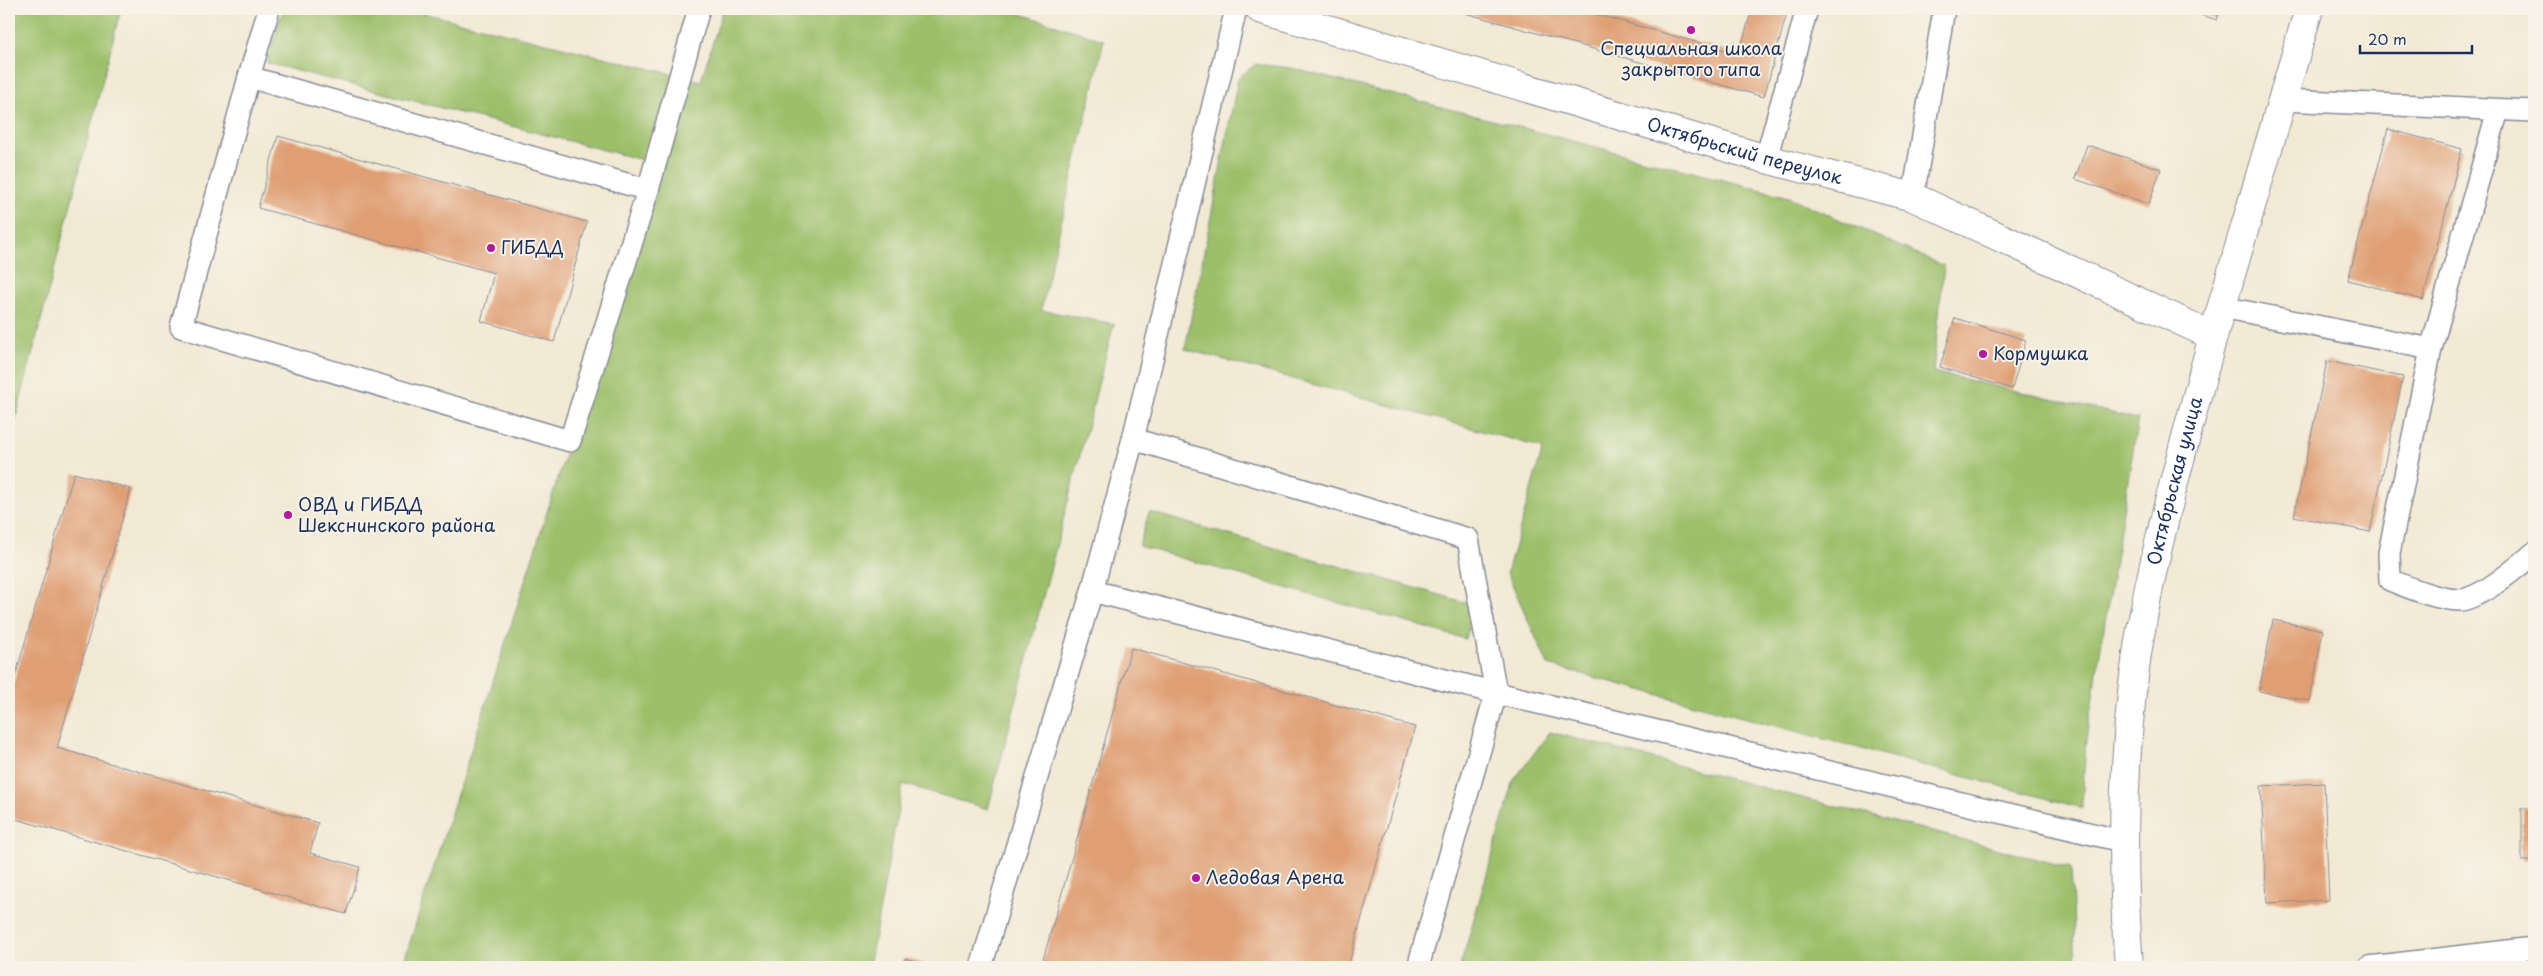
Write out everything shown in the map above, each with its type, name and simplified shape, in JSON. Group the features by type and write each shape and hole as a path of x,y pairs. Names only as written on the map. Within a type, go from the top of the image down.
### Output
{"street":[{"name":"Октябрьский переулок","path":"1260,9 1766,159 1913,197 2213,336"},
{"name":"Октябрьская улица","path":"2129,967 2122,842 2128,728 2144,612 2213,336 2309,9"}],"lane":[{"path":"269,9 181,327 570,441 648,190 694,10"},
{"path":"981,967 1092,591 1133,439 1236,9"},
{"path":"1766,159 1807,9"},
{"path":"1913,197 1944,9"},
{"path":"249,77 648,190"},
{"path":"2282,100 2534,111"},
{"path":"2498,110 2431,349 2389,552 2390,580 2418,592 2461,600 2487,589 2534,553"},
{"path":"2222,307 2431,349"},
{"path":"1133,439 1468,539 1496,693 1418,967"},
{"path":"1092,591 1496,693 2122,842"},
{"path":"2368,967 2534,948"}],"green space":[{"path":"9,9 121,9 9,445"},
{"path":"283,9 407,9 701,81 723,9 1005,9 1104,40 1041,310 1114,324 988,809 903,784 869,967 402,967 658,164 267,63"},
{"path":"1256,64 1291,68 1789,197 1944,266 1933,372 2138,419 2086,739 2082,808 1548,665 1507,573 1543,448 1185,349 1238,78"},
{"path":"1149,512 1475,605 1465,639 1139,546"},
{"path":"1550,732 2071,868 2076,967 1460,967 1514,780"}],"building":[{"path":"1451,9 1577,9 1739,54 1752,9 1788,9 1764,97"},
{"path":"2182,9 2220,9 2217,20"},
{"path":"2388,129 2462,149 2423,300 2348,280"},
{"name":"ГИБДД","path":"278,136 587,222 554,342 481,321 494,273 258,208"},
{"path":"2087,145 2161,169 2149,204 2075,179"},
{"name":"Кормушка","path":"1955,318 2026,340 2012,389 1940,367"},
{"path":"2327,361 2403,377 2370,532 2294,516"},
{"path":"74,473 131,489 57,748 318,823 310,853 360,867 346,914 9,817 9,698"},
{"path":"2273,620 2323,630 2310,701 2259,691"},
{"name":"Ледовая Арена","path":"1131,648 1415,727 1348,967 1041,967"},
{"path":"2324,783 2329,900 2267,903 2261,786"},
{"path":"2522,808 2534,808 2534,861 2522,861"},
{"path":"905,958 935,967 902,967"}],"place":[{"name":"Специальная школа закрытого типа","path":"1691,30"},
{"name":"ГИБДД","path":"491,248"},
{"name":"Кормушка","path":"1983,354"},
{"name":"ОВД и ГИБДД Шекснинского района","path":"288,515"},
{"name":"Ледовая Арена","path":"1196,878"}]}
